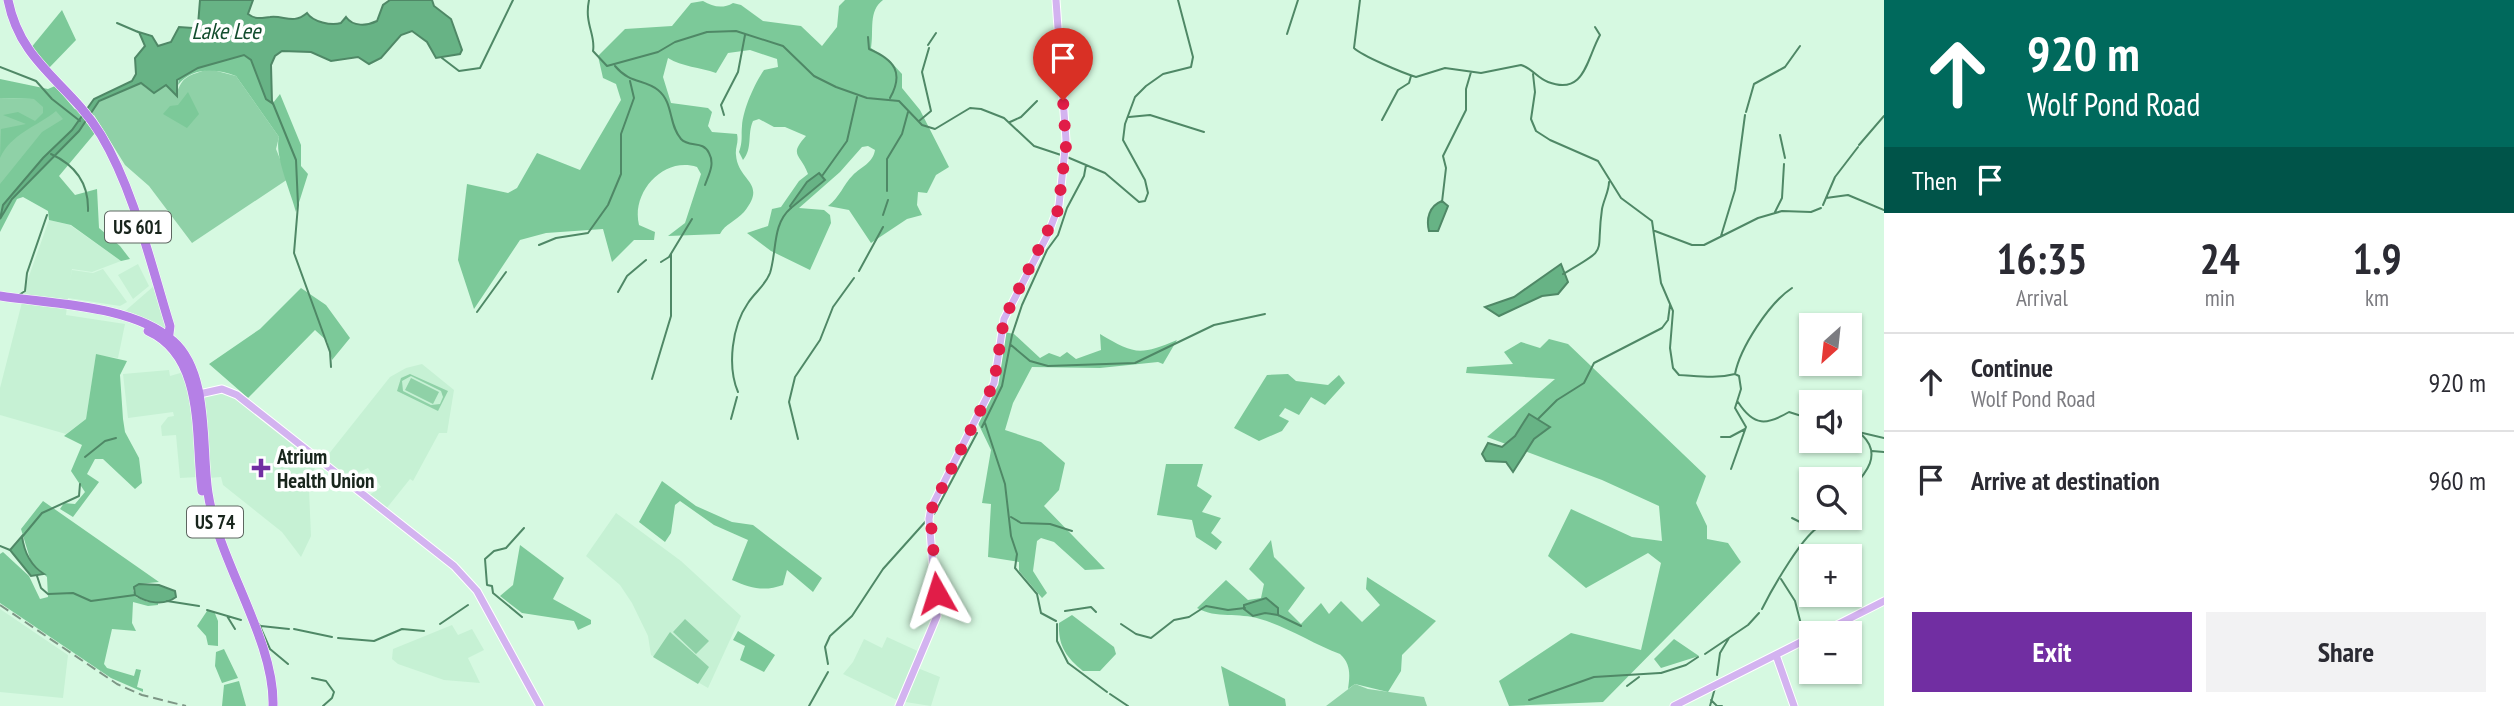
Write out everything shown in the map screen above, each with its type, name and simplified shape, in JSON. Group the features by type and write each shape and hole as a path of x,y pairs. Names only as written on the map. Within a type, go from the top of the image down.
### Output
{"highway":[{"name":"US 601","path":"8,0 23,45 91,120 115,163 157,283 169,341"},
{"path":"3,300 47,306"},
{"path":"3,300 97,317 119,318"},
{"name":"US 74","path":"47,306 80,308 149,326 169,341 191,365 214,519 266,659 273,706"},
{"name":"US 74","path":"119,318 169,341"},
{"name":"US 74","path":"195,395 205,508 261,663 267,706"}],"main road":[{"path":"899,706 937,616 930,512 994,383 1004,319 1058,210 1065,155 1056,0"},
{"path":"195,395 221,389 237,395 462,573 480,596 540,706"},
{"path":"1845,621 1884,601"},
{"path":"1674,706 1799,643"},
{"path":"1776,655 1794,706"}],"shaded area":[{"path":"845,0 883,0 873,16 871,48 890,61 902,74 902,88 920,110 949,167 936,175 927,193 918,192 917,205 922,215 907,219 871,243 849,210 828,206 853,175 872,158 875,150 868,146 862,147 840,172 799,208 824,210 830,215 831,223 810,270 771,251 747,233 768,226 772,209 781,207 799,181 808,174 797,152 806,136 785,127 774,127 759,119 753,121 748,151 743,160 739,152 743,119 750,96 764,70 778,67 777,59 750,50 728,53 716,73 668,58 663,77 671,103 708,108 712,112 708,126 712,132 737,134 738,164 753,188 751,202 744,212 720,234 668,236 685,223 701,174 697,167 672,167 652,180 640,201 639,225 655,232 654,240 634,240 612,262 603,229 546,233 520,240 474,309 458,260 467,184 508,193 517,188 537,153 580,170 621,100 616,84 603,78 598,56 625,29 672,26 691,3 703,1 722,7 733,3 741,5 763,21 801,26 822,46 837,27 839,6"},
{"path":"62,10 76,40 48,69 30,49"},
{"path":"243,55 251,60 267,99 273,103 280,94 301,145 301,166 308,174 296,212 281,163 279,137 236,76 213,71 197,72 178,85 179,77 198,68"},
{"path":"209,69 236,76 279,137 276,149 288,179 192,243 149,186 125,165 94,115 0,190 0,98 39,99 65,110 93,108 99,101 141,83 151,90 166,85 171,87 176,95 187,77"},
{"path":"0,79 48,89 55,86 95,133 59,176 75,195 97,189 99,228 120,246 130,259 121,261 71,225 49,220 48,211 23,197 17,199 0,232 0,184 42,132 63,119 56,111 17,137 0,158 1,129 26,124 3,115 18,112 35,121 43,113 43,107 34,99 0,98"},
{"path":"188,92 199,114 187,128 163,114 170,106 178,105"},
{"path":"49,220 70,225 121,261 92,272 72,269 70,280 72,270 93,273 103,269 127,302 120,306 68,298 66,315 125,324 118,358 96,355 86,419 66,434 0,415 0,388 28,279"},
{"path":"138,264 149,286 133,299 118,275"},
{"path":"155,285 167,327 165,330 124,312"},
{"path":"301,288 326,305 350,338 332,360 327,341 315,330 248,398 209,364 260,329"},
{"path":"1004,332 1014,334 1040,358 1049,353 1060,357 1067,352 1076,359 1101,350 1100,334 1121,346 1137,350 1154,349 1177,340 1163,364 1158,362 1100,368 1032,367 1013,403 1005,430 1041,442 1065,463 1059,490 1044,506 1105,569 1085,570 1054,542 1041,538 1037,541 1033,571 1047,593 1042,598 1019,571 1019,562 988,557 991,504 982,503 991,450 977,421 997,381"},
{"path":"1549,339 1568,344 1706,476 1696,503 1707,526 1707,539 1728,543 1741,562 1603,702 1509,706 1499,681 1571,633 1641,650 1661,563 1648,553 1586,588 1548,556 1571,509 1632,537 1662,541 1659,506 1602,480 1487,437 1555,379 1466,373 1467,367 1513,364 1504,352 1521,342 1540,348"},
{"path":"96,354 127,361 120,375 123,419 125,432 139,458 142,483 135,489 103,459 95,459 87,474 99,482 73,517 60,509 64,503 75,504 85,492 71,471 82,445 64,436 86,419"},
{"path":"422,364 454,390 447,433 439,433 413,481 410,479 386,509 368,496 381,487 368,468 347,478 324,460 390,377 406,368"},
{"path":"169,370 170,376 184,372 188,383 198,477 180,478 176,435 162,436 161,426 168,417 174,416 173,412 128,418 123,374"},
{"path":"410,374 448,391 438,411 397,391 401,378","holes":["411,376 441,391 443,397 440,404 431,405 403,391 402,381"]},
{"path":"1288,374 1296,381 1328,385 1339,375 1345,383 1325,405 1311,397 1299,415 1285,408 1279,416 1289,421 1282,431 1259,441 1234,428 1267,375"},
{"path":"411,378 439,392 433,404 405,390"},
{"name":"Atrium Health Union","path":"219,392 234,395 317,459 309,490 311,536 301,557 282,532 223,485 221,477 209,478 203,397"},
{"path":"1166,464 1203,464 1197,486 1212,496 1202,512 1221,518 1211,533 1222,542 1216,550 1196,537 1192,520 1157,515"},
{"path":"662,481 696,506 732,522 753,525 822,578 813,592 787,570 783,585 776,587 757,588 732,580 748,540 714,525 680,501 675,505 671,533 665,542 639,522"},
{"path":"43,501 159,582 139,584 133,590 136,597 148,602 158,602 158,605 148,606 133,602 132,623 136,631 112,629 104,664 107,668 134,676 136,669 141,670 137,687 143,689 143,692 111,678 0,603 0,554 3,552 29,576 40,599 48,597 47,577 31,562 21,529"},
{"path":"616,513 681,561 741,616 708,688 651,655 648,636 632,603 620,585 586,556"},
{"path":"1271,540 1274,557 1305,588 1288,611 1301,624 1321,603 1329,614 1341,601 1362,622 1380,605 1366,589 1367,577 1436,621 1402,655 1401,671 1388,692 1355,684 1348,689 1349,670 1340,654 1281,626 1252,617 1212,613 1197,608 1226,580 1248,600 1261,598 1264,584 1249,569"},
{"path":"520,545 564,578 553,599 591,620 591,624 578,630 574,621 522,613 500,596 513,585"},
{"path":"0,609 68,655 63,698 0,692"},
{"path":"207,611 214,611 218,621 218,646 208,645 206,636 197,626"},
{"path":"1072,615 1114,647 1116,654 1100,671 1083,671 1064,650 1059,623"},
{"path":"685,619 709,641 696,654 673,632"},
{"path":"452,625 458,635 472,629 484,650 468,658 480,683 444,680 398,664 392,659 393,649"},
{"path":"738,631 775,655 764,672 740,660 745,646 733,640"},
{"path":"670,632 709,667 698,684 653,657"},
{"path":"887,637 922,653 915,667 940,677 931,706 899,701 843,674 853,662 864,639 882,648"},
{"path":"1674,639 1699,656 1661,668 1654,659"},
{"path":"224,649 238,678 222,683 215,666 216,652"},
{"path":"1221,666 1285,699 1286,706 1229,706"},
{"path":"239,681 246,706 222,706 224,685"},
{"path":"1355,684 1368,689 1424,697 1427,706 1326,706"}],"water":[{"name":"Lake Lee","path":"200,0 253,0 248,14 256,18 293,19 307,13 313,19 323,22 341,23 346,17 352,23 360,25 377,21 383,5 390,0 432,0 434,6 451,19 462,50 460,54 436,58 427,42 412,31 401,35 381,58 369,64 358,57 331,61 311,52 282,51 275,56 271,65 272,103 266,99 251,60 244,55 198,68 177,80 177,96 166,85 154,93 141,83 99,101 79,131 12,199 0,219 3,205 43,158 72,130 94,99 132,81 136,74 135,58 145,46 139,32 152,36 158,46 171,42 179,27 193,28 198,25"},
{"path":"819,173 825,180 791,208 807,182"},
{"path":"1442,201 1448,206 1438,231 1429,231 1430,213 1434,206"},
{"path":"1561,264 1568,282 1558,294 1542,296 1499,316 1485,307 1514,297"},
{"path":"1529,414 1550,427 1534,439 1513,472 1506,462 1486,461 1482,454 1488,443 1502,447 1515,436"},
{"path":"22,536 28,558 44,574 31,576 10,550"},
{"path":"139,584 159,585 175,591 176,597 161,602 145,600 135,595 134,587"},
{"path":"1266,598 1278,608 1278,615 1265,613 1253,616 1244,609 1244,605"}],"waterway":[{"path":"442,58 459,71 480,68 513,0"},
{"path":"589,0 588,16 593,51 607,66 658,52 675,42 707,32 736,31 783,46 814,76 836,87 867,98 899,101 922,125 935,129 970,108 981,109 1004,118 1034,146 1061,155"},
{"path":"1067,157 1105,173 1139,202 1145,201 1148,193 1145,180 1123,140 1125,124 1135,97 1146,86 1163,74 1191,67 1193,57 1178,0"},
{"path":"1287,34 1298,0"},
{"path":"1360,0 1354,48 1374,60 1416,77 1445,68 1481,73 1521,65 1548,82 1570,84 1577,80 1587,65 1600,35 1595,27"},
{"path":"117,23 138,32"},
{"path":"928,45 936,33"},
{"path":"724,115 721,105 738,72 745,35"},
{"path":"868,37 869,49 885,58 894,68 896,81 890,98"},
{"path":"1746,112 1754,84 1785,67 1800,46"},
{"path":"919,121 931,111 922,72 929,48"},
{"path":"615,66 626,76 658,90 667,101 674,127 681,139 706,149 711,157 711,165 705,185"},
{"path":"0,67 36,81 52,99 80,121"},
{"path":"1442,202 1446,168 1443,156 1466,110 1466,89 1471,72"},
{"path":"1533,74 1535,92 1531,119 1536,131 1598,161 1621,198 1652,221 1661,283 1673,311 1670,348 1673,368 1679,375 1714,377 1735,374"},
{"path":"1382,120 1398,90 1409,83 1411,76"},
{"path":"539,245 556,238 588,233 608,205 621,174 621,134 634,98 630,81"},
{"path":"822,176 847,141 857,97"},
{"path":"272,101 296,160 298,205 294,253 330,352 331,367"},
{"path":"1010,122 1021,117 1037,101"},
{"path":"887,191 887,159 902,134 908,112"},
{"path":"1129,117 1150,115 1204,132"},
{"path":"1721,236 1735,190 1745,115"},
{"path":"1859,145 1884,116"},
{"path":"1780,135 1785,158"},
{"path":"1823,205 1835,177 1858,147"},
{"path":"51,154 60,158 79,176 86,192 88,211"},
{"path":"1775,212 1782,198 1784,164"},
{"path":"982,427 1002,386 1012,335 1022,305 1047,250 1058,235 1067,208 1084,176 1086,165"},
{"path":"1563,274 1588,259 1598,249 1602,209 1609,182"},
{"path":"1826,198 1848,195 1884,210"},
{"path":"883,215 888,200"},
{"path":"738,392 732,358 738,323 748,303 768,278 778,230 785,214 791,208"},
{"path":"1655,231 1692,245 1704,245 1758,218 1782,211 1811,212 1821,208"},
{"path":"19,295 25,291 27,273 47,215"},
{"path":"661,262 669,257 692,219"},
{"path":"859,271 883,227"},
{"path":"652,379 671,316 671,254"},
{"path":"618,292 627,276 646,260"},
{"path":"477,312 506,272"},
{"path":"798,439 789,402 795,377 820,340 833,307 854,278"},
{"path":"1731,469 1746,427 1735,408 1741,389 1739,376 1735,374 1738,363 1749,339 1765,315 1792,288"},
{"path":"1538,419 1557,400 1584,383 1594,363 1662,328 1668,320 1670,305"},
{"path":"1011,345 1030,361 1048,366 1135,363 1214,325 1265,314"},
{"path":"731,419 737,397"},
{"path":"1738,402 1755,420 1767,421 1789,412 1799,415"},
{"path":"985,423 1005,484 1011,536 1017,554 1015,568 1037,594 1041,613 1056,621"},
{"path":"1721,437 1730,437 1745,429"},
{"path":"934,514 977,433"},
{"path":"1862,433 1884,438"},
{"path":"1862,435 1868,442 1871,457 1862,477"},
{"path":"85,457 105,441 116,438"},
{"path":"1872,451 1884,452"},
{"path":"22,537 42,513 79,496 80,484"},
{"path":"1011,517 1021,523 1050,524 1072,531"},
{"path":"1792,518 1799,522"},
{"path":"828,664 825,647 830,636 852,616 883,569 926,521"},
{"path":"522,617 493,593 492,586 487,585 485,559 494,551 506,548 524,528"},
{"path":"1762,609 1797,550 1815,530"},
{"path":"0,546 10,550"},
{"path":"37,576 41,588 48,594 73,593 91,601 135,595"},
{"path":"1781,579 1795,601 1800,621"},
{"path":"167,601 199,606"},
{"path":"440,624 468,605"},
{"path":"1121,624 1136,634 1151,638 1174,620 1189,617 1206,606 1228,610 1245,608"},
{"path":"1065,611 1091,607 1096,612"},
{"path":"207,610 241,620"},
{"path":"1705,654 1748,625 1759,613"},
{"path":"1278,615 1301,626"},
{"path":"227,616 235,629"},
{"path":"259,624 270,649 288,664"},
{"path":"1057,624 1057,641 1068,663 1107,692"},
{"path":"261,626 289,629"},
{"path":"294,629 332,637"},
{"path":"338,638 374,641 402,629 424,631"},
{"path":"1717,675 1720,653 1729,638"},
{"path":"1661,673 1686,665 1698,657"},
{"path":"809,706 828,672"},
{"path":"1529,700 1594,677 1660,673"},
{"path":"1627,686 1639,677"},
{"path":"312,678 326,681 334,692 332,698 323,706"},
{"path":"1710,706 1715,688"},
{"path":"1110,694 1128,706"},
{"path":"1711,700 1717,706"}],"railway":[{"path":"0,605 117,684 142,695 186,706"}],"place":[{"name":"Atrium Health Union","path":"261,468"}],"route":[{"path":"937,593 929,525 931,508 994,383 1004,319 1058,210 1066,146 1063,100"}]}
